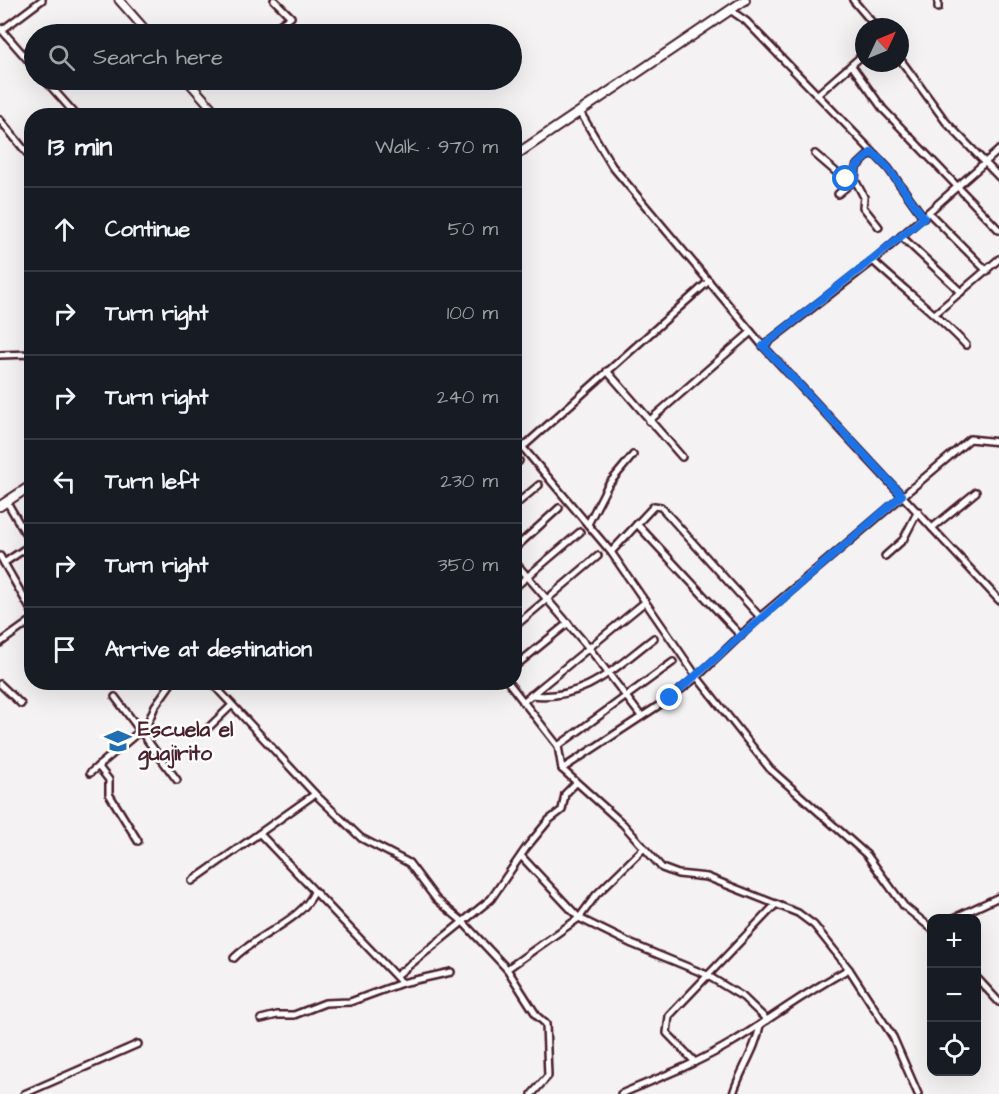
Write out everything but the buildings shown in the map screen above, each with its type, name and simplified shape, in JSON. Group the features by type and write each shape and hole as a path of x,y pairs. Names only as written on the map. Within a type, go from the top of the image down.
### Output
{"main road":[{"path":"522,151 745,0"},
{"path":"3,504 24,490"}],"street":[{"path":"24,55 1,29 42,0"},
{"path":"119,0 140,24"},
{"path":"274,0 291,17 281,24"},
{"path":"853,0 868,18"},
{"path":"938,0 938,8"},
{"path":"730,10 746,21 888,168 927,215 987,271"},
{"path":"817,94 855,63"},
{"path":"852,66 883,109 999,230"},
{"path":"909,71 946,122 999,177"},
{"path":"54,90 70,108"},
{"path":"197,90 212,108"},
{"path":"580,112 612,166 763,346 999,600"},
{"path":"0,120 24,149"},
{"path":"763,346 873,261 999,150"},
{"path":"872,152 856,167 855,180 864,197 863,207 879,227"},
{"path":"815,154 843,178 855,180"},
{"path":"838,194 855,180"},
{"path":"901,236 961,292"},
{"path":"936,313 999,259"},
{"path":"873,261 918,304 936,313 966,345"},
{"path":"709,281 523,447 611,552 697,677 770,769 867,855 904,906 927,925"},
{"path":"649,421 751,332"},
{"path":"0,355 24,354"},
{"path":"607,371 681,457"},
{"path":"562,769 697,677 760,617 970,439 999,442"},
{"path":"588,524 608,485 633,455"},
{"path":"522,499 539,485"},
{"path":"932,528 976,492"},
{"path":"3,504 24,534"},
{"path":"611,552 654,506 661,507 760,617"},
{"path":"522,542 559,508"},
{"path":"885,556 903,540 918,511"},
{"path":"637,524 741,636"},
{"path":"522,581 580,532"},
{"path":"4,563 24,549"},
{"path":"0,556 24,598"},
{"path":"522,620 598,556"},
{"path":"522,570 589,648 641,716"},
{"path":"523,702 645,602"},
{"path":"522,660 568,623"},
{"path":"0,643 24,626"},
{"path":"531,695 549,697 571,694 608,673 654,638"},
{"path":"558,746 673,662"},
{"path":"0,684 21,704"},
{"path":"90,773 147,725 155,706 166,690"},
{"path":"218,690 315,794 361,838 409,863 436,899 462,921 507,969 510,978 537,1016 546,1024 548,1076 532,1094"},
{"path":"514,690 558,746 562,769 623,824 662,868 678,874 707,877 776,904 814,925 849,969 893,1037 918,1094"},
{"path":"115,697 138,732 177,780"},
{"path":"204,732 232,705"},
{"path":"98,766 110,780 109,794 120,817 138,842"},
{"path":"396,976 491,899 499,884 549,820 562,810 565,794 576,783"},
{"path":"192,881 315,794"},
{"path":"261,834 402,983"},
{"path":"507,969 579,918 596,895 644,848"},
{"path":"522,857 579,918 632,944 705,974 743,997 767,1020"},
{"path":"234,958 245,946 309,905 314,892"},
{"path":"963,914 999,897"},
{"path":"695,1062 667,1033 669,1016 705,974 771,912 776,904"},
{"path":"621,1094 695,1062 760,1025 819,984 849,969"},
{"path":"261,1019 277,1015 294,1016 325,1003 350,1002 402,983 451,972"},
{"path":"981,982 999,1002"},
{"path":"733,1094 745,1063 758,1041 760,1025"},
{"path":"24,1094 138,1044"}],"place":[{"name":"Escuela el guajirito","path":"118,741"}],"route":[{"path":"670,698 697,677 760,617 902,495 763,346 873,261 924,218 888,168 872,152 856,167 855,180 846,179"}]}
